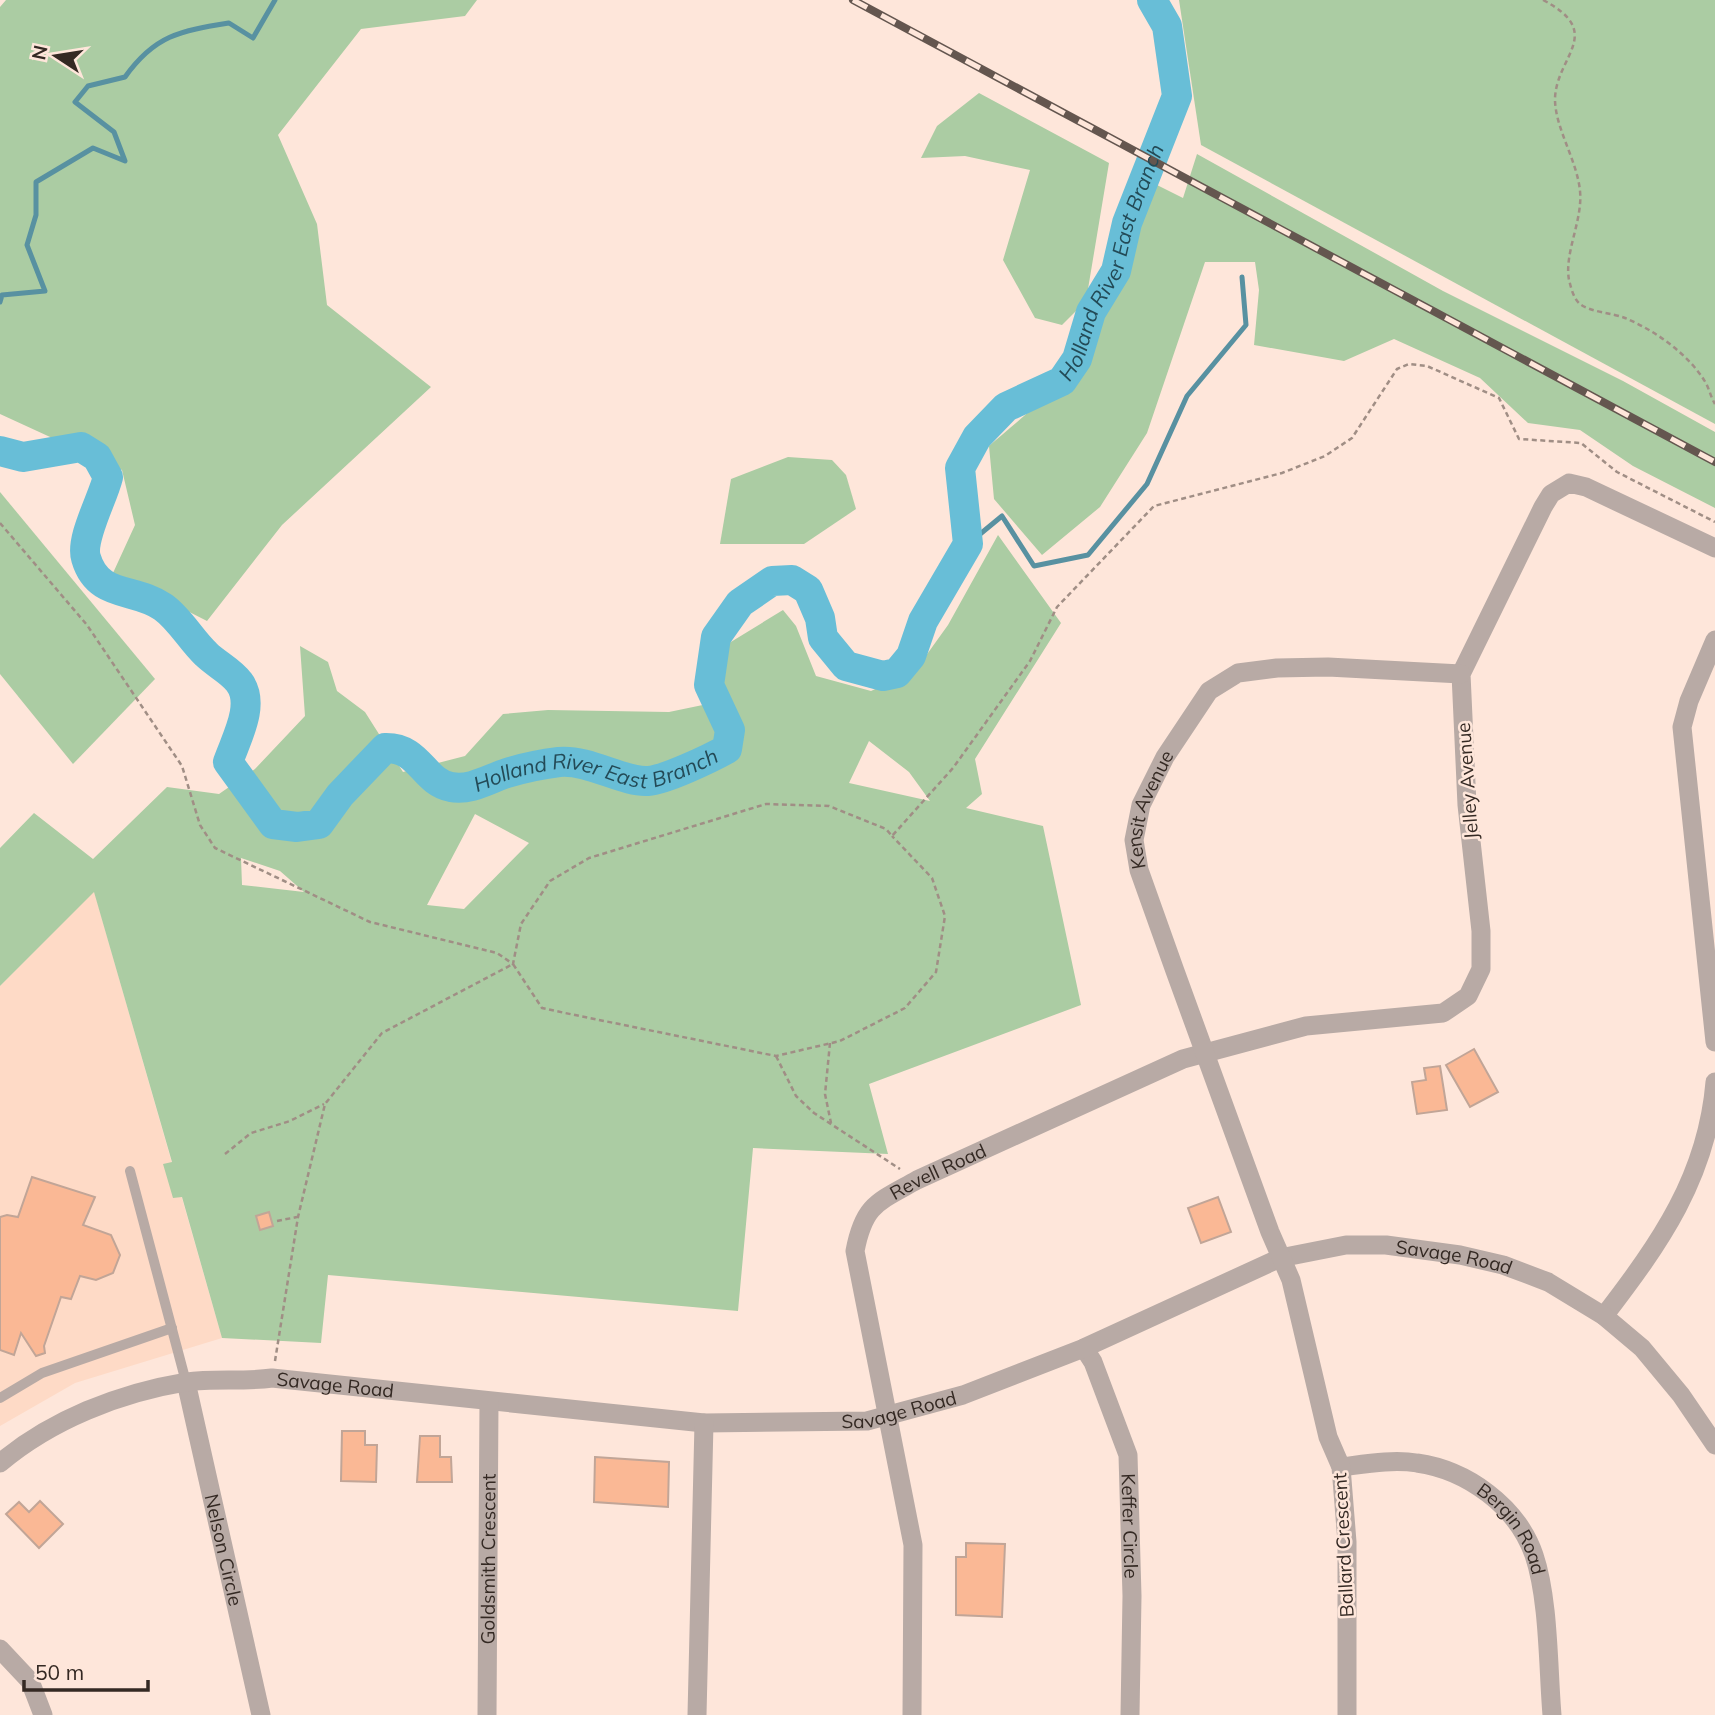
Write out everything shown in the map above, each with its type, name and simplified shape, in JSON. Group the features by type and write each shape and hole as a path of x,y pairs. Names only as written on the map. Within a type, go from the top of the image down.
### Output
{"street":[{"name":"Jelley Avenue","path":"1206,1053 1306,1026 1443,1013 1468,996 1481,969 1481,931 1467,805 1461,674 1551,494 1569,483 1586,487 1715,548"},
{"path":"1715,640 1689,701 1682,727 1715,1042"},
{"name":"Kensit Avenue","path":"1280,1258 1139,870 1134,840 1141,805 1190,716 1209,691 1238,673 1277,668 1328,667 1461,674"},
{"name":"Revell Road","path":"890,1417 882,1395 855,1251 861,1221 879,1202 917,1180 1183,1059 1206,1053"},
{"path":"1604,1316 1677,1212 1696,1173 1707,1135 1715,1082"},
{"name":"Savage Road","path":"0,1463 40,1434 95,1407 186,1382 272,1378 704,1423 848,1422 890,1417 963,1395 1084,1348 1280,1258 1346,1245 1386,1245 1460,1255 1503,1265 1548,1282 1604,1316 1642,1348 1715,1445"},
{"name":"Ballard Crescent","path":"1280,1258 1291,1280 1328,1437 1341,1467 1347,1542 1347,1715"},
{"name":"Keffer Circle","path":"1084,1348 1093,1362 1128,1455 1131,1570 1130,1715"},
{"name":"Nelson Circle","path":"186,1382 261,1715"},
{"name":"Goldsmith Crescent","path":"487,1715 489,1402"},
{"path":"890,1417 913,1545 912,1715"},
{"path":"697,1715 704,1423"},
{"name":"Bergin Road","path":"1341,1467 1416,1462 1451,1472 1478,1485 1500,1503 1534,1553 1540,1584 1552,1715"},
{"path":"0,1649 30,1681 43,1715"}],"lane":[{"path":"130,1171 186,1382"},
{"path":"0,1398 42,1373 172,1328"}],"path":[{"path":"1544,0 1571,22 1576,37 1572,55 1560,72 1555,96 1556,112 1571,152 1580,188 1577,231 1567,269 1573,295 1580,304 1626,318 1659,337 1687,359 1705,380 1715,404"},
{"path":"892,836 953,768 1030,661 1057,607 1154,506 1282,474 1325,456 1352,438 1397,369 1409,364 1427,366 1499,398 1519,439 1581,443 1617,472 1715,522"},
{"path":"0,523 87,625 182,766 200,825 215,848 370,922 497,953 513,964 542,1007 776,1056 830,1043 905,1009 936,972 945,916 932,878 886,829 829,806 766,804 589,858 550,881 522,925 513,964 382,1033 325,1104 298,1217 285,1313 272,1378"},
{"path":"830,1043 825,1094 831,1124"},
{"path":"776,1056 796,1096 831,1124 917,1180"},
{"path":"225,1154 251,1133 290,1121 325,1104"},
{"path":"277,1221 298,1217"}],"shaded area":[{"path":"94,891 222,1338 75,1383 0,1426 0,986"}],"green space":[{"path":"6,0 477,0 465,16 361,29 278,135 317,224 327,305 431,387 282,525 207,621 113,573 135,525 122,470 0,414 0,7"},
{"path":"1179,0 1715,0 1715,424 1201,145"},
{"path":"979,93 1109,163 1086,301 1062,325 1035,318 1003,260 1030,170 965,156 921,158 937,126"},
{"path":"1197,154 1443,291 1623,381 1715,432 1715,508 1633,466 1580,430 1528,423 1480,378 1394,339 1344,361 1254,345 1259,290 1255,262 1205,262 1147,433 1100,507 1042,555 994,499 989,446 1040,402 1075,364 1083,351 1124,245 1144,204 1157,185 1183,198"},
{"path":"788,457 832,460 846,475 856,509 804,544 720,544 731,479"},
{"path":"0,492 155,679 73,764 0,674"},
{"path":"998,535 1061,623 975,759 982,794 966,808 1043,826 1081,1005 869,1084 888,1154 753,1148 738,1311 328,1275 321,1343 222,1338 182,1197 173,1198 163,1164 172,1162 94,892 0,986 0,848 34,813 93,859 167,787 219,794 255,769 305,716 300,646 328,662 337,691 365,712 403,772 465,756 503,714 548,710 669,712 722,701 721,648 783,610 796,626 816,676 871,691 915,671 948,625","holes":["869,741 909,772 930,801 849,783","475,814 529,843 464,909 427,905","241,858 280,871 304,892 242,885"]}],"building":[{"path":"1474,1049 1498,1092 1470,1107 1446,1065"},
{"path":"1440,1066 1447,1110 1417,1114 1412,1082 1426,1080 1424,1068"},
{"path":"32,1177 95,1197 83,1225 111,1235 120,1255 113,1273 96,1280 80,1276 71,1299 61,1297 44,1346 45,1353 36,1356 21,1333 14,1355 0,1350 0,1217 18,1217"},
{"path":"1218,1197 1231,1232 1201,1243 1188,1208"},
{"path":"269,1212 273,1226 260,1230 256,1216"},
{"path":"342,1431 365,1431 365,1445 377,1445 376,1482 341,1481"},
{"path":"420,1436 440,1436 440,1457 451,1457 452,1482 417,1482"},
{"path":"595,1457 669,1462 668,1507 594,1502"},
{"path":"40,1501 63,1524 39,1548 6,1514 19,1502 29,1512"},
{"path":"966,1543 1005,1544 1002,1617 956,1615 956,1557 966,1557"}],"waterway":[{"path":"0,302 2,295 45,291 27,245 36,215 36,182 93,148 125,161 114,132 75,102 88,86 125,77 147,52 170,37 182,33 229,23 253,38 275,0"},
{"name":"Holland River East Branch","path":"0,451 23,457 81,447 97,457 108,477 86,540 86,558 92,571 108,586 163,607 175,617 206,654 239,682 244,691 245,711 228,762 273,824 297,827 319,824 340,795 385,748 406,753 434,779 458,788 472,786 520,769 559,762 582,764 639,781 656,780 676,773 727,749 730,730 709,685 716,637 740,603 772,581 792,580 808,590 820,618 823,638 846,666 883,676 897,673 911,656 923,621 968,544 960,468 977,437 1006,407 1062,381 1077,359 1091,312 1116,271 1127,223 1177,96 1167,26 1152,0"},
{"path":"968,544 1002,516 1034,566 1088,555 1147,484 1187,396 1246,325 1242,277"}],"railway":[{"path":"853,0 1715,462"}]}
